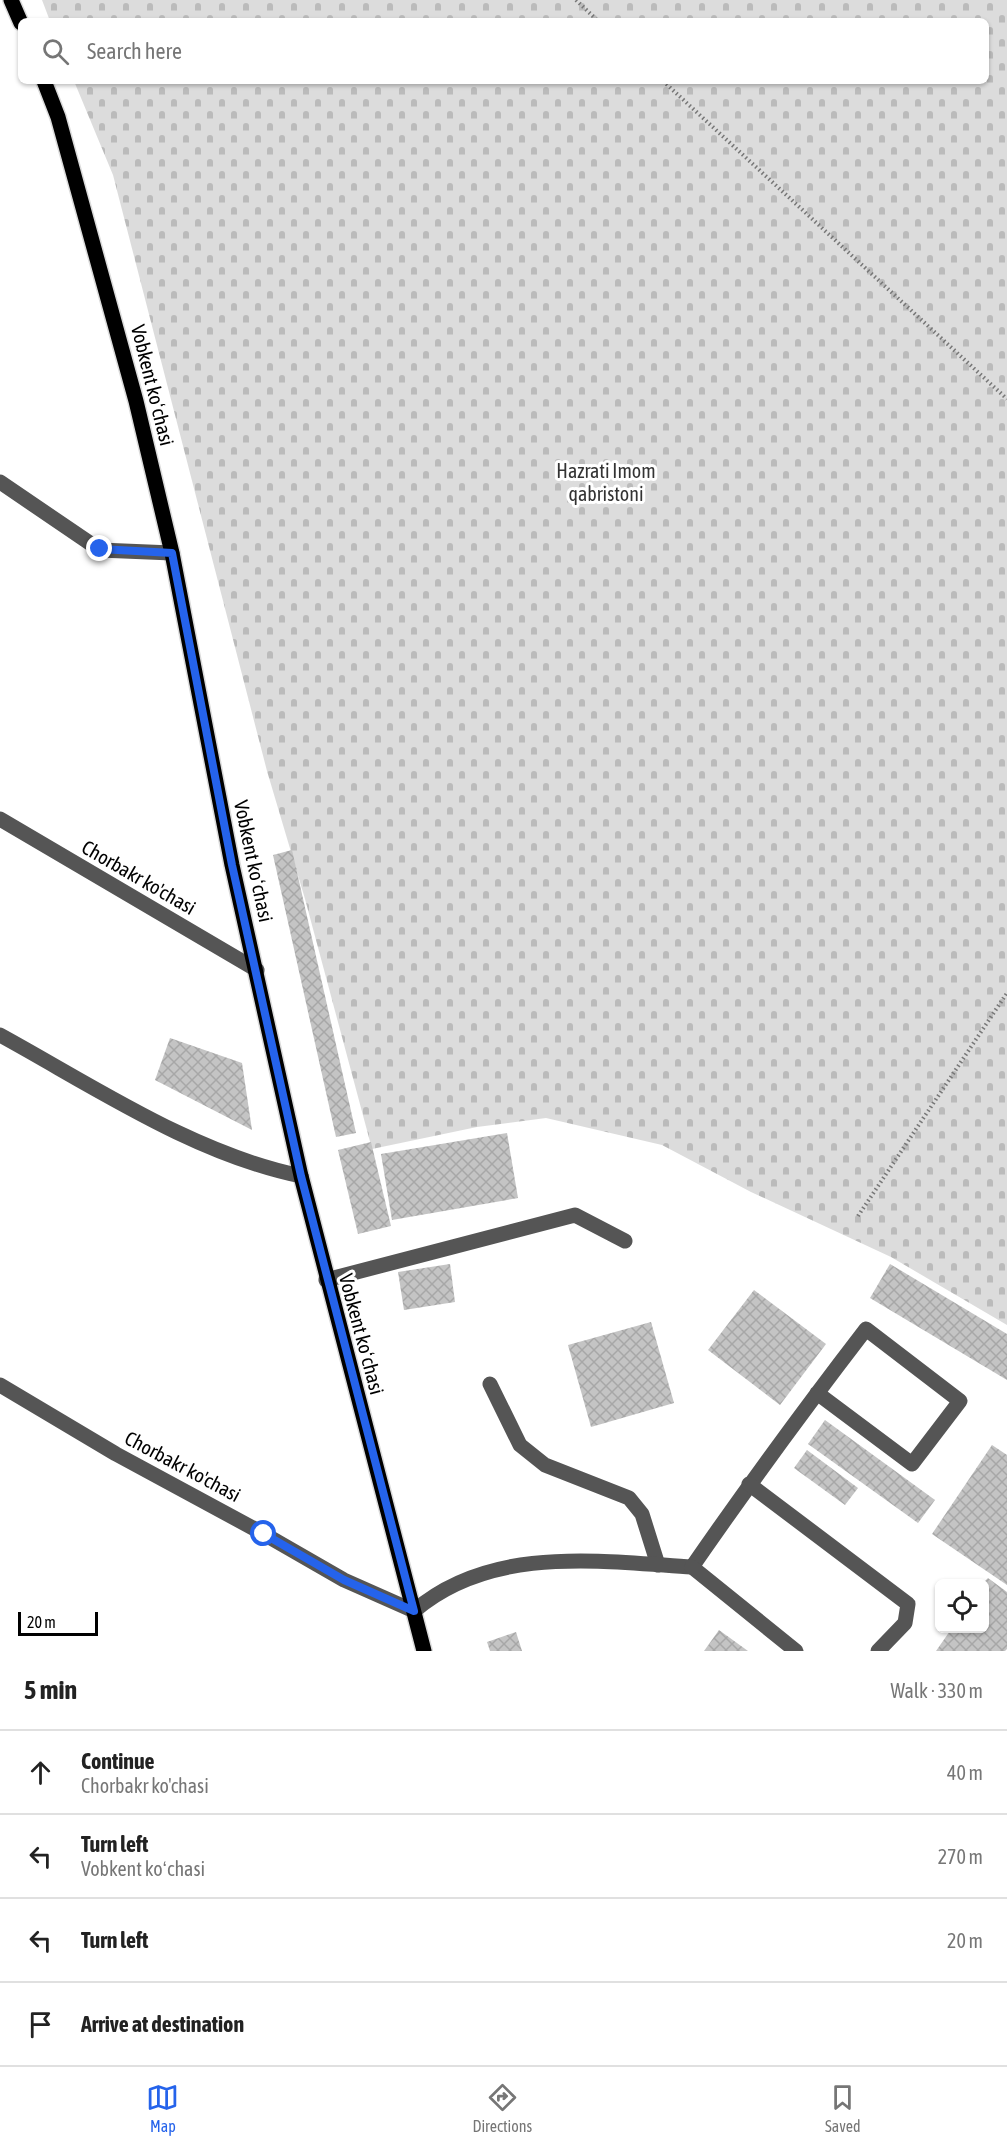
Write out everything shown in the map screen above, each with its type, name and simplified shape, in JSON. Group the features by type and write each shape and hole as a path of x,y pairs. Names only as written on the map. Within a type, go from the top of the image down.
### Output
{"main road":[{"path":"11,0 19,18"},
{"name":"Vobkent koʻchasi","path":"45,84 58,117 91,232 136,401 172,553 232,865 301,1176 326,1280 424,1651"}],"street":[{"path":"0,482 100,549 172,553"},
{"name":"Chorbakr ko'chasi","path":"0,819 257,970"},
{"path":"0,1035 220,1153 267,1169 301,1176"},
{"path":"326,1280 575,1215 625,1241"},
{"path":"692,1567 749,1484 817,1393 866,1329 960,1401 912,1464 817,1393"},
{"path":"490,1384 520,1445 545,1465 629,1498 642,1514 658,1565"},
{"name":"Chorbakr ko'chasi","path":"0,1385 116,1454 344,1580 414,1611"},
{"path":"749,1484 908,1604 905,1623 878,1651"},
{"path":"414,1611 435,1593 465,1579 525,1562 587,1560 692,1567 796,1651"}],"path":[{"path":"576,0 595,18"},
{"path":"666,84 1007,399"},
{"path":"858,1215 1007,993"}],"green space":[{"name":"Hazrati Imom qabristoni","path":"42,0 1007,0 1007,1325 891,1257 751,1192 662,1145 546,1118 477,1127 372,1149 305,899 267,771 113,175 75,84 989,84 989,18 49,18"}],"building":[{"path":"292,850 356,1133 336,1137 273,855"},
{"path":"170,1038 242,1063 252,1130 155,1080"},
{"path":"507,1133 518,1198 392,1220 381,1154"},
{"path":"371,1142 391,1226 358,1234 338,1150"},
{"path":"450,1264 455,1302 404,1310 398,1272"},
{"path":"890,1264 1007,1334 1007,1380 870,1298"},
{"path":"754,1290 826,1344 780,1405 708,1350"},
{"path":"651,1322 674,1403 591,1427 568,1345"},
{"path":"825,1420 935,1500 918,1523 808,1444"},
{"path":"992,1445 1007,1455 1007,1585 932,1534"},
{"path":"807,1450 858,1488 845,1505 794,1468"},
{"path":"988,1578 1007,1592 1007,1649 1005,1651 936,1651 949,1633 989,1633 989,1579"},
{"path":"719,1630 748,1651 704,1651"},
{"path":"516,1632 522,1651 490,1651 487,1642"}],"route":[{"path":"100,549 172,553 232,865 301,1176 326,1280 414,1611 344,1580 264,1534"}]}
